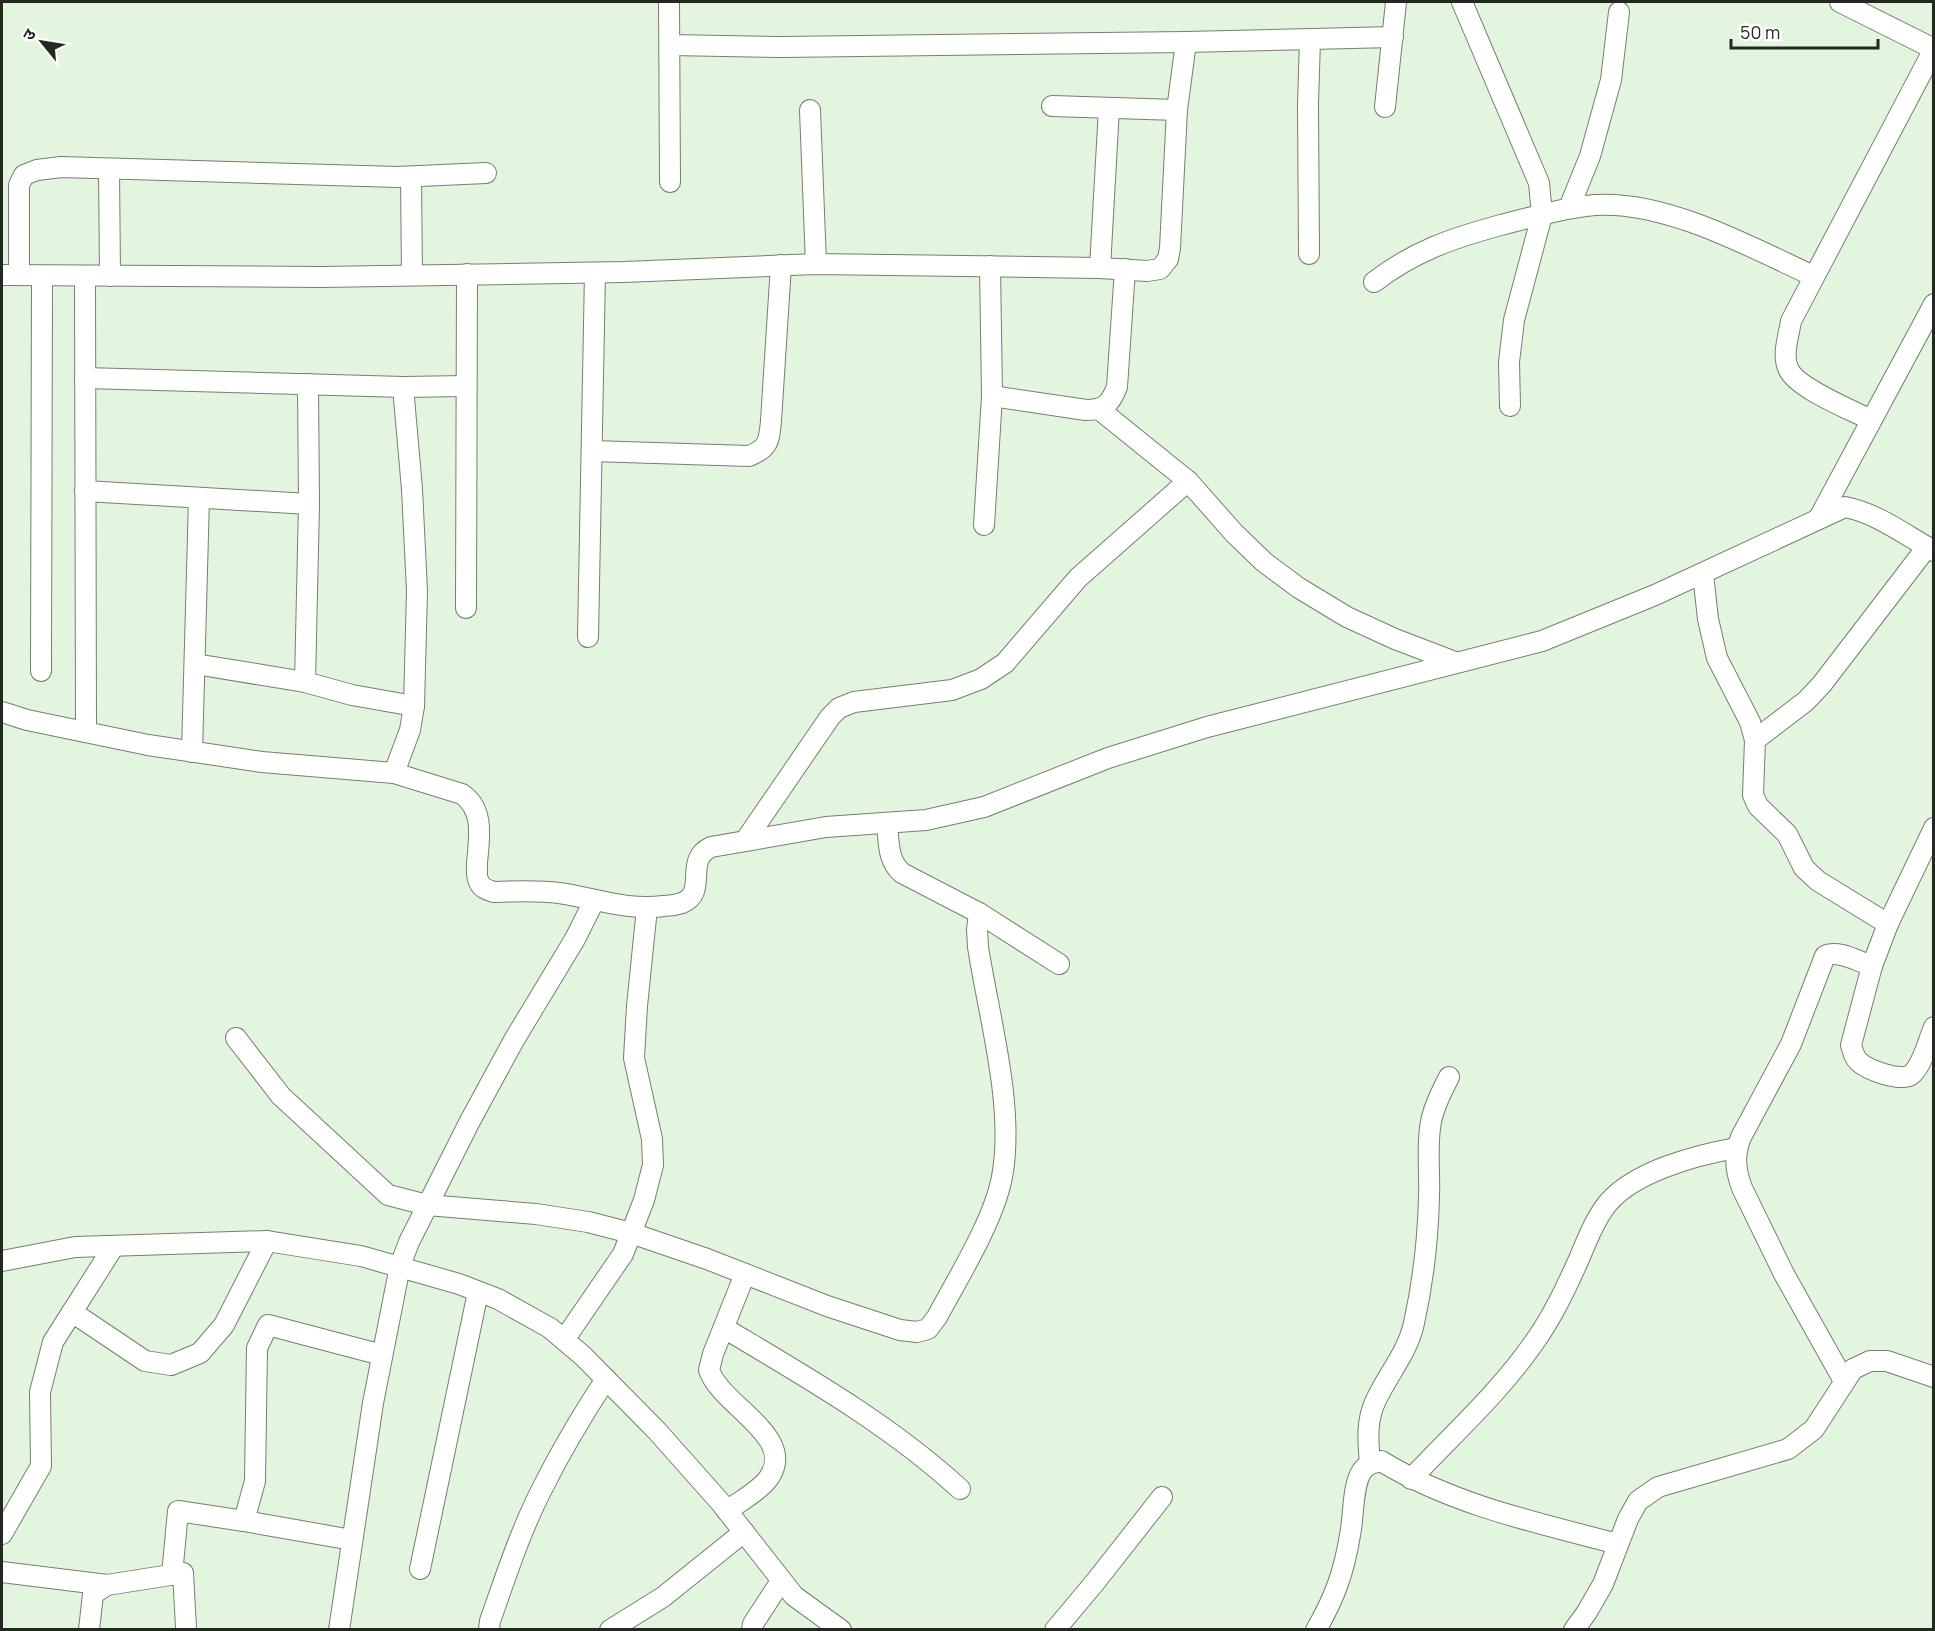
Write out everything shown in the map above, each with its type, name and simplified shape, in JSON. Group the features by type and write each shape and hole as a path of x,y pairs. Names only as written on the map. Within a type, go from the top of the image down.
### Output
{"street":[{"path":"669,2 670,182"},
{"path":"1385,107 1396,2"},
{"path":"1462,2 1539,183 1542,215 1514,320 1509,362 1510,406"},
{"path":"1840,2 1934,49 1813,276 1791,321 1786,350 1787,368 1795,378 1812,391 1871,420"},
{"path":"1569,208 1590,156 1611,80 1619,12"},
{"path":"670,45 782,47 1393,37"},
{"path":"1309,254 1310,39"},
{"path":"486,173 411,177 61,167 37,170 24,174 19,185 10,275 321,277 595,273 816,264 1100,268 1147,271 1160,269 1168,259 1177,110 1186,42"},
{"path":"1052,106 1177,110"},
{"path":"1100,268 1109,108"},
{"path":"810,110 816,264"},
{"path":"109,169 111,276"},
{"path":"411,177 412,275"},
{"path":"1374,282 1396,265 1446,241 1569,208 1597,205 1630,207 1673,216 1746,244 1813,276"},
{"path":"592,451 749,456 760,452 768,443 771,421 781,265"},
{"path":"984,525 992,396 990,266"},
{"path":"1100,410 1112,400 1118,387 1125,269"},
{"path":"588,637 595,273"},
{"path":"466,608 467,274"},
{"path":"41,671 42,276"},
{"path":"85,276 86,732"},
{"path":"1819,518 1933,306"},
{"path":"85,378 403,387 466,386"},
{"path":"305,682 309,504 308,384"},
{"path":"394,773 407,740 414,706 417,591 412,489 403,387"},
{"path":"992,396 1100,410 1188,481 1234,533 1264,562 1299,588 1347,617 1395,639 1455,662"},
{"path":"745,841 830,717 839,708 854,702 952,690 981,679 1005,663 1077,578 1188,481"},
{"path":"85,491 309,504"},
{"path":"192,752 199,498"},
{"path":"2,712 27,720 192,752 262,762 394,773 462,795 470,800 479,826 477,872 479,883 484,889 494,892 558,893 621,907 647,909 683,903 691,897 695,890 697,860 702,852 711,847 826,827 926,820 984,807 1108,758 1207,727 1542,641 1703,574 1845,507 1859,509 1930,549 1822,684 1806,701 1755,740"},
{"path":"1703,574 1708,619 1717,658 1750,722 1755,740 1753,795 1758,806 1787,834 1804,868 1818,881 1888,924"},
{"path":"195,664 305,682 352,695 414,706"},
{"path":"887,823 891,857 894,865 902,873 979,913 1059,964"},
{"path":"1934,828 1888,924 1872,966 1851,1045 1854,1056 1862,1065 1899,1078 1910,1077 1917,1069 1934,1027"},
{"path":"339,1629 382,1355 400,1266 427,1205 497,1071 575,939 594,901"},
{"path":"564,1340 623,1254 644,1200 653,1166 652,1139 634,1058 647,909"},
{"path":"236,1038 281,1096 388,1195 427,1205 536,1214 588,1222 631,1233 827,1306 900,1330 917,1332 928,1329 937,1317 992,1211 1002,1179 1007,1138 1000,1077 978,947 979,913"},
{"path":"1844,1381 1784,1274 1742,1188 1736,1173 1736,1148 1791,1044 1825,956 1831,953 1841,955 1872,966"},
{"path":"1370,1463 1368,1438 1375,1402 1406,1349 1413,1326 1422,1281 1429,1198 1430,1127 1436,1104 1449,1077"},
{"path":"1411,1479 1508,1376 1534,1342 1565,1290 1594,1226 1609,1202 1628,1186 1668,1165 1736,1148"},
{"path":"72,1312 145,1361 171,1365 200,1353 224,1325 267,1241"},
{"path":"2,1261 75,1247 267,1241 361,1256 400,1266 498,1299 550,1328 583,1356 657,1431 727,1511 794,1596 841,1629"},
{"path":"2,1534 42,1466 40,1392 53,1342 114,1246"},
{"path":"727,1511 766,1482 773,1471 776,1460 773,1446 763,1431 719,1390 709,1370 745,1274"},
{"path":"420,1569 478,1292"},
{"path":"244,1521 255,1481 257,1348 267,1325 382,1355"},
{"path":"724,1328 834,1393 887,1429 932,1463 960,1488"},
{"path":"1574,1629 1603,1584 1628,1519 1638,1502 1658,1487 1788,1449 1814,1429 1853,1369 1870,1361 1887,1361 1934,1377"},
{"path":"489,1629 510,1562 542,1489 576,1424 606,1379"},
{"path":"1316,1629 1332,1603 1341,1579 1351,1534 1356,1490 1361,1473 1370,1463 1381,1461 1411,1479 1464,1500 1618,1544"},
{"path":"1055,1629 1162,1497"},
{"path":"172,1575 178,1511 352,1540"},
{"path":"610,1629 663,1597 744,1532"},
{"path":"2,1572 107,1585 183,1573 186,1627"},
{"path":"752,1629 753,1624 782,1581"},
{"path":"89,1629 93,1594 107,1585"}]}
